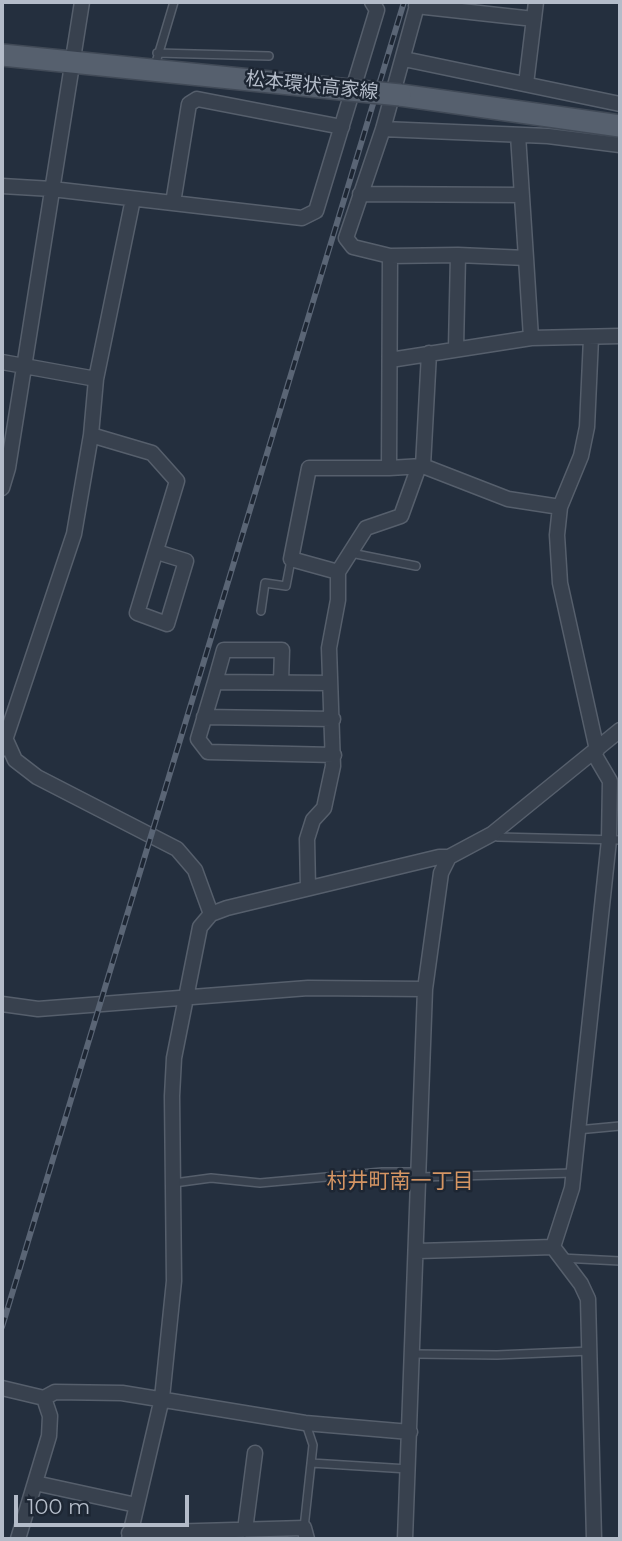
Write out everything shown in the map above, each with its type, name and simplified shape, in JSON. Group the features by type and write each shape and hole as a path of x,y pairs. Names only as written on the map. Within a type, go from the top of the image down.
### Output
{"main road":[{"name":"松本環状高家線","path":"2,55 72,62 155,62 620,126"}],"street":[{"path":"2,488 8,468 82,2"},
{"path":"2,186 52,189 302,218 316,211 377,10 372,2"},
{"path":"526,83 536,2"},
{"path":"526,258 390,256 353,247 346,238 383,129 417,4 534,19"},
{"path":"404,59 620,104"},
{"path":"173,204 189,104 197,99 342,127"},
{"path":"383,129 518,135 620,145"},
{"path":"518,135 531,338"},
{"path":"360,194 522,195"},
{"path":"133,199 96,379 91,435 74,534 7,718 4,744 15,760 37,776 177,849 195,870 211,914"},
{"path":"456,348 458,255"},
{"path":"389,468 390,256"},
{"path":"390,360 531,338 620,336"},
{"path":"591,338 587,426 581,456 559,507 559,583 595,751 610,781 615,840 577,1130 572,1188 557,1252 588,1299 589,1463 594,1539"},
{"path":"307,888 307,839 313,820 324,807 334,755 329,648 338,600 338,572 366,528 401,516 421,466 429,353"},
{"path":"2,362 96,379"},
{"path":"91,435 152,453 177,481 137,613 167,624 186,561 157,552"},
{"path":"338,572 291,559 309,468 421,466 509,499 559,507"},
{"path":"281,682 282,650 224,650 198,739 208,752 334,755"},
{"path":"215,682 330,683"},
{"path":"204,717 333,719"},
{"path":"405,1539 418,1251 425,989 436,892 441,873 449,858 492,834 620,730"},
{"path":"305,1534 245,1530 129,1536 162,1398 174,1281 173,1071 194,945 200,927 211,914 307,888 439,857 449,858"},
{"path":"2,1004 38,1009 307,988 425,989"},
{"path":"418,1251 557,1252"},
{"path":"2,1388 44,1398 55,1392 122,1393 305,1423 410,1432"},
{"path":"19,1539 49,1436 50,1416 44,1398"},
{"path":"245,1530 255,1453"},
{"path":"35,1483 136,1505"}],"lane":[{"path":"174,2 155,62 269,56"},
{"path":"351,554 416,566"},
{"path":"261,611 265,583 286,586 291,559"},
{"path":"492,834 498,837 615,840"},
{"path":"577,1130 620,1126"},
{"path":"173,1183 211,1178 260,1183 383,1172 420,1175 574,1172"},
{"path":"557,1252 620,1261"},
{"path":"414,1354 497,1355 590,1351"},
{"path":"305,1423 313,1445 305,1534"},
{"path":"311,1463 408,1469"}],"railway":[{"path":"2,1327 404,2"}],"district":[{"name":"村井町南一丁目","path":"400,1182"}]}
